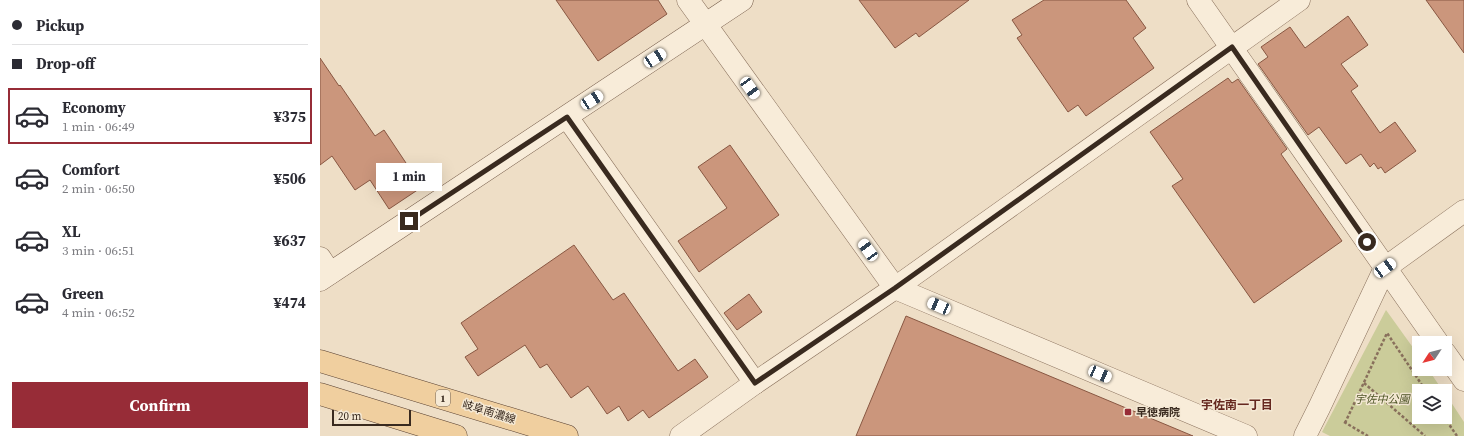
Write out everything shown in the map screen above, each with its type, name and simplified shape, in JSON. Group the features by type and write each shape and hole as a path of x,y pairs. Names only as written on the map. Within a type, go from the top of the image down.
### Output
{"main road":[{"name":"岐阜南濃線","path":"320,361 567,436"},
{"path":"320,394 456,436"}],"street":[{"path":"688,0 895,288 1246,436"},
{"path":"323,271 567,117 742,0"},
{"path":"1198,0 1433,336"},
{"path":"681,436 755,383 895,288 1299,0"},
{"path":"567,117 755,383"},
{"path":"1305,436 1385,268 1464,211"},
{"path":"1452,363 1464,380"}],"path":[{"path":"1345,423 1387,333 1421,384"},
{"path":"1364,383 1425,436"},
{"path":"1319,408 1368,436"},
{"path":"1449,424 1457,436"}],"green space":[{"name":"宇佐中公園","path":"1386,310 1412,346 1412,376 1433,376 1438,384 1412,384 1412,424 1452,424 1452,404 1464,422 1464,436 1330,436 1322,432"}],"building":[{"path":"556,0 658,0 667,14 598,61"},
{"path":"859,0 969,0 919,37 916,33 895,48"},
{"path":"1044,0 1126,0 1146,28 1133,38 1154,68 1086,116 1078,105 1068,112 1017,38 1022,35 1012,20"},
{"path":"1426,0 1464,0 1464,53"},
{"path":"1348,16 1368,45 1341,64 1358,86 1351,91 1380,133 1395,122 1416,151 1385,173 1381,167 1378,169 1374,163 1370,167 1361,154 1346,164 1319,127 1308,135 1258,64 1268,57 1261,47 1290,27 1305,48"},
{"path":"320,58 375,136 384,130 422,187 389,209 370,180 355,190 332,156 320,165"},
{"path":"1228,78 1232,83 1238,79 1287,149 1281,154 1342,241 1254,303 1172,186 1183,179 1150,132"},
{"path":"730,145 779,215 699,272 678,241 727,208 698,167"},
{"path":"574,245 613,300 624,293 678,371 695,359 708,377 649,418 643,410 628,421 619,406 607,414 588,386 571,398 547,364 540,368 525,345 478,376 465,357 478,349 461,323"},
{"path":"749,294 762,312 737,330 724,313"},
{"path":"906,316 1193,436 856,436"}],"place":[{"name":"早徳病院","path":"1128,412"}],"district":[{"name":"宇佐南一丁目","path":"1237,405"}],"route":[{"path":"409,221 567,117 755,383 895,288 1232,47 1367,242"}]}
